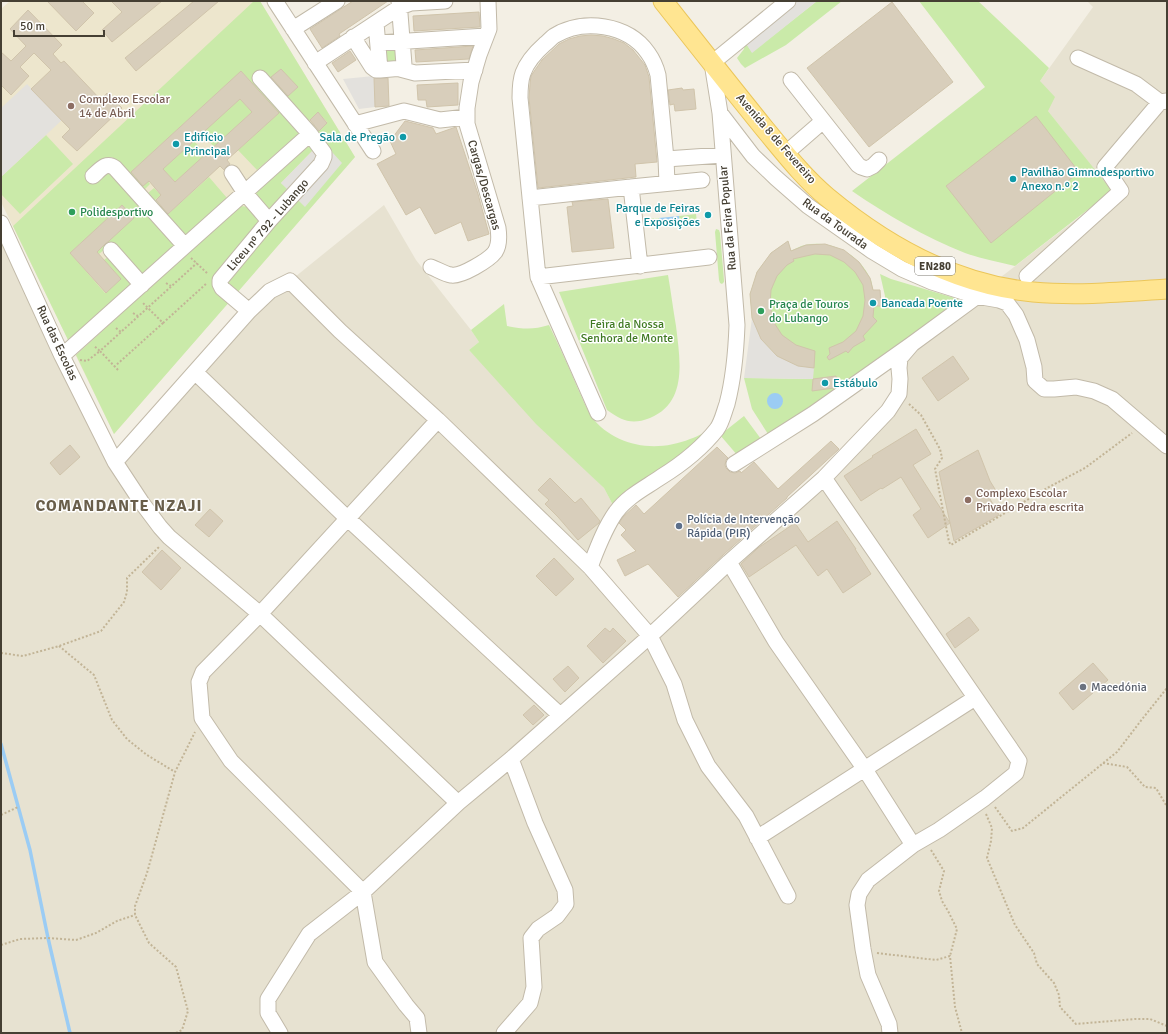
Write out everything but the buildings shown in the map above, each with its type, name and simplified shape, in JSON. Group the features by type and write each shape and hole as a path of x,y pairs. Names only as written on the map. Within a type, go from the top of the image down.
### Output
{"main road":[{"name":"Avenida 8 de Fevereiro","path":"663,1 785,154 800,170 826,196 869,229 917,257 946,271 992,285 1032,292 1071,295 1167,289"}],"street":[{"path":"275,1 373,152"},
{"path":"293,29 337,1"},
{"path":"315,63 376,23 399,4 445,1"},
{"name":"Cargas/Descargas","path":"431,267 452,276 467,272 485,261 495,252 499,238 498,228 467,124 471,82 489,29 488,1"},
{"path":"712,63 788,1"},
{"path":"399,4 404,65 402,69"},
{"path":"376,23 380,70"},
{"path":"598,413 538,277 520,86 523,73 530,61 540,48 554,36 570,29 585,26 603,26 629,36 648,52 654,62 658,75 667,183"},
{"path":"378,43 486,36"},
{"path":"353,37 372,67 380,70 402,69 415,73 475,70"},
{"path":"1027,276 1121,191 1105,167 1164,101 1136,84 1078,58"},
{"name":"Rua da Feira Popular","path":"590,567 604,532 616,512 641,489 691,456 717,428 723,417 734,373 737,325 720,113 712,63"},
{"name":"Liceu nº 792 - Lubango","path":"217,283 220,284 220,280 269,221 321,164 324,157 324,153 310,134 260,78"},
{"path":"791,80 861,167 870,168 879,160"},
{"path":"355,124 404,111 440,120 467,117"},
{"name":"Rua da Tourada","path":"720,113 753,156 776,178 808,206 872,251 902,269 932,282 976,296 1008,303 1016,315 1028,340 1034,367 1035,381 1044,389 1076,386 1094,391 1112,399 1167,446"},
{"path":"785,154 823,121"},
{"path":"62,356 310,134"},
{"path":"666,159 723,155"},
{"path":"93,176 103,167 112,165 183,247"},
{"path":"232,173 244,193 269,221"},
{"path":"530,198 702,180"},
{"path":"631,187 640,266"},
{"name":"Rua das Escolas","path":"1,223 62,356 115,462 160,527 169,537 260,614 458,803"},
{"path":"111,250 137,289"},
{"path":"538,277 709,257"},
{"path":"115,462 249,311 270,291 290,281 340,331 438,420 590,567 650,636 674,684 685,720 708,766 746,816 788,896"},
{"path":"217,283 249,311"},
{"path":"734,464 813,414 992,285"},
{"path":"280,1033 268,1013 268,1000 310,934 363,892 458,803 511,759 650,636 729,562 824,478 888,411 899,394 900,358 912,344"},
{"path":"195,372 347,518 560,715"},
{"path":"419,1033 417,1018 375,962 363,892 231,761 202,718 199,682 203,672 260,614 438,420"},
{"path":"824,478 1019,761 1016,773 985,805 918,842 868,880 859,894 857,905 868,975 889,1024 890,1033"},
{"path":"729,562 776,642 918,842"},
{"path":"757,838 975,698"},
{"path":"504,1033 530,1003 534,987 531,938 538,929 556,916 566,904 565,890 535,823 511,759"}],"path":[{"path":"114,367 186,302 217,283 183,247"},
{"path":"189,262 194,266"},
{"path":"118,370 100,351 197,263"},
{"path":"166,283 171,286"},
{"path":"137,289 148,308 163,323"},
{"path":"148,298 154,302"},
{"path":"186,302 189,305"},
{"path":"133,313 138,316"},
{"path":"168,318 172,321"},
{"path":"116,328 121,332"},
{"path":"133,350 137,353"},
{"path":"899,394 921,415 940,449 942,458 935,469 949,542 951,545 1085,468 1143,425"},
{"path":"1,653 23,656 59,646 101,631 124,602 127,592 127,578 169,537"},
{"path":"59,646 94,675 112,720 127,739 147,755 175,772"},
{"path":"1167,688 1142,718 1118,752 1023,828 1012,831 994,804 985,805 992,828 991,841 986,858 1015,925 1034,953 1037,964 1054,983 1059,995 1060,1007 1076,1024 1150,1019 1167,1026"},
{"path":"176,1033 182,1030 188,1012 176,968 149,943 134,915 135,906 147,873 175,772 202,718"},
{"path":"1103,764 1127,767 1145,787 1156,788 1166,805 1167,804"},
{"path":"1,815 18,807"},
{"path":"918,842 944,871 939,891 942,901 957,929 950,956 955,1006 962,1033"},
{"path":"1,944 20,939 48,938 76,940 96,933 117,921 134,915"},
{"path":"864,952 936,960 950,956"}],"shaded area":[{"path":"10,1 260,1 355,157 114,434 1,202 1,9"},
{"path":"795,1 817,1 752,53 745,42"},
{"path":"1087,1 1167,1 1167,1033 1,1033 1,223 115,462 249,311 290,281 384,205 416,260 479,342 469,350 604,488 614,507 590,567 650,636 888,411 900,358 976,296 1112,192 1048,111 1040,81 1093,7"},
{"path":"374,76 375,107 359,109 343,79"},
{"path":"27,84 62,120 1,177 1,108"},
{"path":"322,141 342,163 305,207 281,183"},
{"path":"752,318 761,339 777,356 798,366 814,368 813,379 744,378"}],"green space":[{"path":"254,1 260,1 355,157 236,294 227,284 296,198 305,206 317,132 327,122 318,112 298,134 257,170 238,150 279,113 241,71 131,172 143,186 148,181 150,184 144,190 141,190 112,157 107,158 104,173 112,171 175,244 140,277 111,244 99,254 85,239 70,253 105,293 121,279 104,260 109,256 133,283 69,342 13,226","holes":["281,69 297,87 288,96 271,78","122,205 134,218 103,246 92,233"]},
{"path":"817,1 842,1 786,45 745,68 741,64 737,58 744,49 745,42 752,52"},
{"path":"919,1 978,1 1049,68 1040,81 1055,97 1048,111 1112,191 1015,266 977,257 950,247 879,209 852,191 985,87"},
{"path":"396,49 396,64 385,65 384,50"},
{"path":"240,99 252,112 214,147 202,133"},
{"name":"Polidesportivo","path":"46,135 73,164 20,214 1,194 1,177"},
{"path":"194,141 206,154 175,182 163,169"},
{"path":"313,142 317,146 281,183 289,190 268,214 255,196 257,192"},
{"path":"209,177 227,198 185,236 148,193 154,188 161,195 155,200 168,214"},
{"path":"238,207 248,207 260,221 260,226 212,283 231,300 114,434 76,355"},
{"path":"696,214 697,222 680,223 679,216"},
{"path":"659,218 660,226 645,227 644,219"},
{"path":"716,229 719,230 720,233 724,280 722,284 719,280"},
{"path":"788,241 791,251 805,245 825,244 834,246 851,255 865,269 871,279 873,290 880,290 882,306 884,307 885,296 880,274 891,279 958,299 959,301 846,385 768,434 752,409 744,378 813,379 813,368 798,366 777,356 761,339 752,318 750,294 757,272 771,253"},
{"name":"Feira da Nossa Senhora de Monte","path":"668,275 676,326 680,366 676,391 671,402 662,411 644,420 627,421 607,410 559,292"},
{"path":"504,304 507,326 518,328 538,328 549,325 589,413 600,426 611,435 623,441 636,444 663,446 694,438 717,424 694,449 614,507 604,488 536,424 469,350 479,342 471,330"},
{"path":"744,416 761,439 738,456 720,435"}],"water":[{"path":"679,216 680,223 660,226 659,218"},
{"path":"772,393 778,393 783,398 781,407 778,409 772,409 767,404 767,398"}],"waterway":[{"path":"1,744 30,850 48,938 70,1033"}],"place":[{"name":"Complexo Escolar 14 de Abril","path":"71,106"},
{"name":"Sala de Pregão","path":"403,137"},
{"name":"Edifício Principal","path":"176,144"},
{"name":"Pavilhão Gimnodesportivo Anexo n.º 2","path":"1013,179"},
{"name":"Polidesportivo","path":"72,212"},
{"name":"Parque de Feiras e Exposições","path":"708,215"},
{"name":"Bancada Poente","path":"873,303"},
{"name":"Praça de Touros do Lubango","path":"761,311"},
{"name":"Estábulo","path":"825,383"},
{"name":"Complexo Escolar Privado Pedra escrita","path":"968,500"},
{"name":"Polícia de Intervenção Rápida (PIR)","path":"679,526"},
{"name":"Macedónia","path":"1083,687"}],"district":[{"name":"COMANDANTE NZAJI","path":"119,506"}]}
